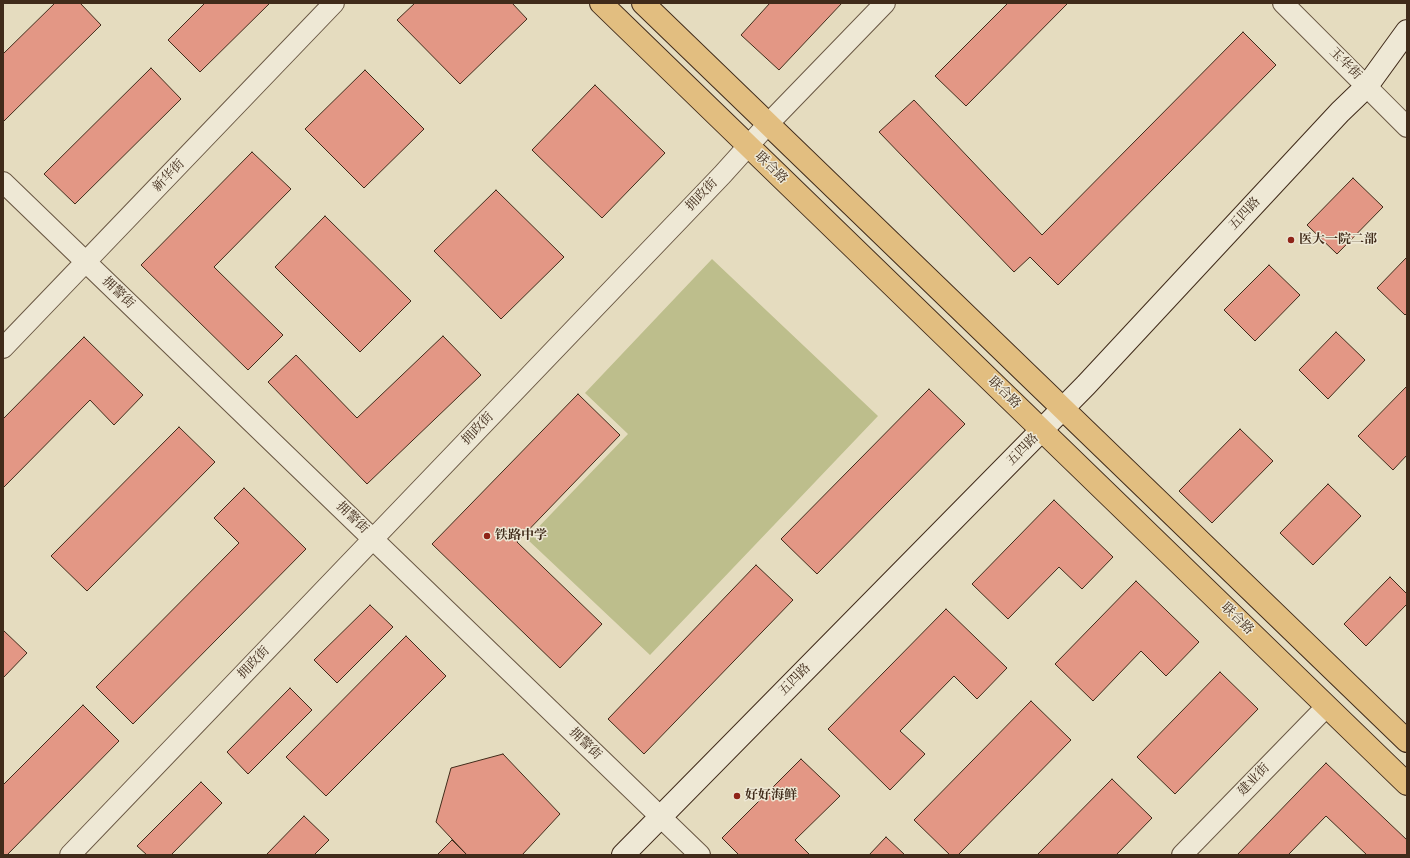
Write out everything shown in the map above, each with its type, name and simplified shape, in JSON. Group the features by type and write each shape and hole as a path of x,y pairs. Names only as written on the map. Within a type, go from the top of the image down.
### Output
{"main road":[{"name":"联合路","path":"601,3 1407,784"},
{"path":"643,3 1407,741"},
{"name":"五四路","path":"623,855 1063,409 1340,112 1367,86 1407,31"}],"street":[{"name":"新华街","path":"3,348 334,3"},
{"name":"拥政街","path":"70,855 885,3"},
{"name":"玉华街","path":"1283,3 1407,127"},
{"name":"拥警街","path":"3,182 700,855"},
{"name":"建业街","path":"1182,855 1327,706"}],"green space":[{"path":"712,259 878,416 650,655 527,539 628,434 585,393"}],"building":[{"path":"55,3 80,3 101,25 3,122 3,54"},
{"path":"205,3 270,3 200,72 168,40"},
{"path":"415,3 512,3 527,19 460,84 397,20"},
{"path":"770,3 842,3 779,70 741,35"},
{"path":"1008,3 1068,3 966,106 935,76"},
{"path":"1243,32 1276,65 1058,285 1030,257 1014,272 879,132 914,100 1042,235"},
{"path":"151,68 181,99 75,204 44,174"},
{"path":"365,70 424,129 364,188 305,129"},
{"path":"595,85 665,153 602,218 532,150"},
{"path":"252,152 291,189 214,267 283,335 248,370 141,265"},
{"path":"1353,178 1383,207 1337,254 1307,225"},
{"path":"496,190 564,257 501,319 434,251"},
{"path":"325,216 411,301 360,352 275,267"},
{"path":"1407,257 1407,313 1405,315 1377,288"},
{"path":"1269,265 1300,295 1255,341 1224,310"},
{"path":"1336,332 1365,360 1328,399 1299,370"},
{"path":"443,336 481,375 367,484 268,382 296,355 357,418"},
{"path":"84,337 143,395 114,425 90,400 3,488 3,419"},
{"path":"1407,386 1407,455 1393,470 1358,436"},
{"path":"929,389 965,424 817,574 781,539"},
{"path":"578,394 620,435 517,542 602,624 560,668 432,544"},
{"path":"179,427 215,462 87,591 51,556"},
{"path":"1240,429 1273,461 1212,523 1179,491"},
{"path":"1328,484 1361,516 1313,565 1280,533"},
{"path":"244,488 306,549 133,724 96,687 239,543 214,518"},
{"path":"1054,500 1113,557 1082,589 1059,567 1008,619 972,584"},
{"path":"756,565 793,600 644,754 608,719"},
{"path":"1390,577 1407,594 1407,604 1366,646 1344,624"},
{"path":"1136,581 1199,642 1166,676 1141,651 1093,701 1055,664"},
{"path":"370,605 393,627 337,683 314,660"},
{"path":"946,609 1007,668 977,699 954,676 900,731 925,754 890,790 828,729"},
{"path":"3,630 27,653 3,678"},
{"path":"406,636 446,676 326,796 286,757"},
{"path":"1220,672 1258,709 1175,794 1137,757"},
{"path":"290,688 312,710 248,774 227,752"},
{"path":"1031,701 1071,740 958,855 950,855 914,820"},
{"path":"83,705 119,741 7,855 3,855 3,785"},
{"path":"503,754 560,814 522,855 467,855 436,822 451,768"},
{"path":"801,759 840,796 795,840 810,855 739,855 722,838"},
{"path":"1326,763 1407,840 1407,855 1367,855 1326,816 1288,855 1237,855"},
{"path":"1112,779 1152,818 1116,855 1037,855"},
{"path":"201,782 222,803 171,855 147,855 137,846"},
{"path":"304,816 329,840 314,855 266,855"},
{"path":"886,837 905,855 869,855"},
{"path":"452,840 467,855 437,855"}],"place":[{"name":"医大一院二部","path":"1291,240"},
{"name":"铁路中学","path":"487,536"},
{"name":"好好海鲜","path":"737,796"}]}
